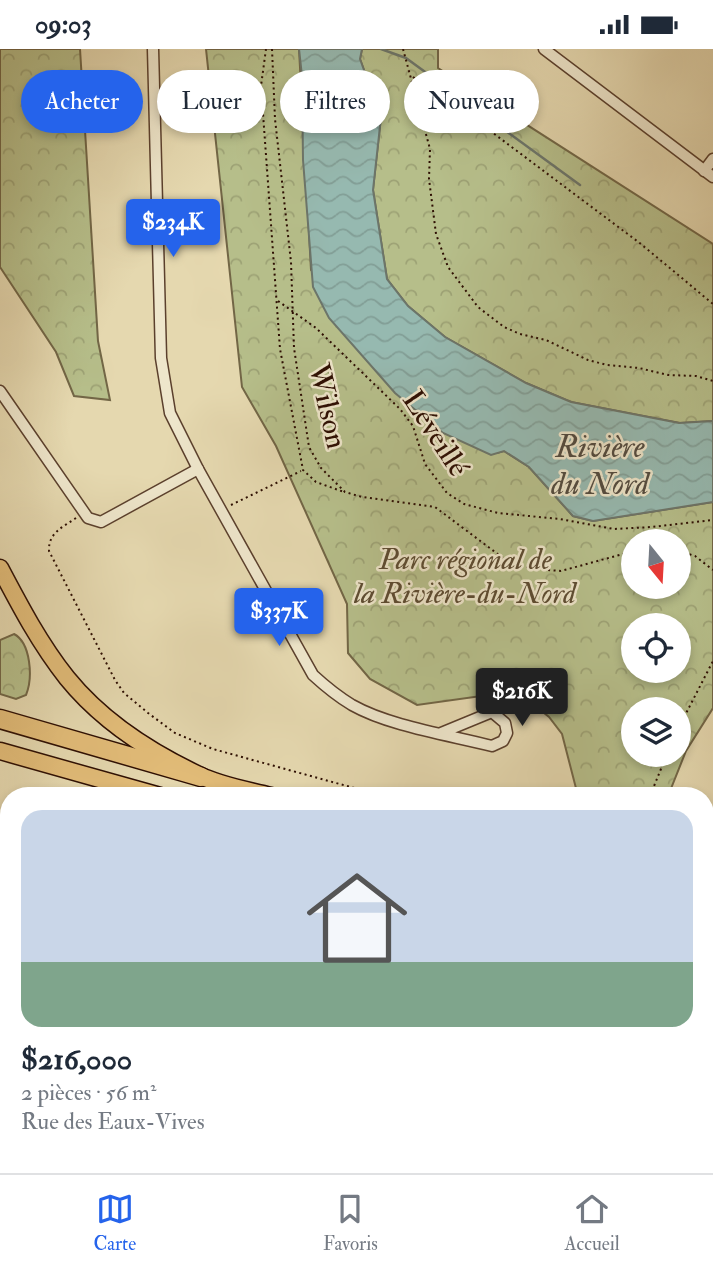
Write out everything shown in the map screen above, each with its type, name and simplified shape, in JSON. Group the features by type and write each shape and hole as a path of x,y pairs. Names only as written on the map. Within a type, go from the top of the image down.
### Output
{"highway":[{"path":"0,719 201,776"}],"main road":[{"path":"0,568 44,646 85,698 132,736 201,776 240,787"},
{"path":"0,751 128,787"}],"street":[{"path":"153,49 161,358 170,413 220,510 313,675 333,693 354,706 385,718 441,733 492,745 503,741 507,733 505,723 492,712 441,733"},
{"path":"544,49 709,174 713,159"},
{"path":"0,391 88,518 102,522 198,469"}],"path":[{"path":"266,49 261,86 280,349 303,470 316,482 345,492"},
{"name":"Wilson","path":"272,49 275,119 291,262 294,348 309,447 321,468 345,492 362,498 435,507 507,561 533,569 561,571 621,555"},
{"path":"403,49 409,70"},
{"path":"426,133 430,149 429,179 436,234 448,267 478,307 504,327 546,340 588,360 668,375 696,376 713,381"},
{"path":"493,133 641,244 713,305"},
{"name":"Léveillé","path":"278,301 338,348 400,408 413,426 425,464 447,493 464,504 498,513 560,519 614,529 713,520"},
{"path":"220,510 303,470"},
{"path":"84,513 53,534 49,540 49,551 115,681 124,693 175,733 196,743 260,764 348,787"},
{"path":"691,555 713,570"},
{"path":"691,703 713,660"},
{"path":"654,787 662,767"}],"green space":[{"path":"0,49 80,49 81,70 21,70 21,133 85,133 98,341 110,400 74,396 56,352 0,267"},
{"name":"Parc régional de la Rivière-du-Nord","path":"206,49 299,49 300,70 280,70 280,133 304,133 311,270 497,453 504,451 529,467 573,516 593,521 713,502 713,708 691,743 691,697 621,697 621,767 680,767 672,787 576,787 562,734 549,717 517,691 417,705 370,679 348,653 347,604 276,446 242,387 215,133 266,133 266,70 208,70"},
{"path":"362,49 438,49 438,68 441,70 404,70 404,133 539,133 713,244 713,421 680,423 571,402 526,383 445,337 408,306 387,279 373,190 379,133 390,133 390,70 364,70 360,59"},
{"path":"14,634 24,645 30,671 26,695 16,699 0,694 0,640"}],"water":[{"name":"Rivière du Nord","path":"299,49 362,49 360,59 364,70 301,70"},
{"name":"Rivière du Nord","path":"303,133 379,133 373,190 387,279 408,306 445,337 526,383 571,402 679,423 713,421 713,502 593,521 573,516 529,467 504,451 491,455 443,433 395,393 329,318 313,287"}],"waterway":[{"name":"Rivière du Nord","path":"381,49 406,58 580,185"}]}
